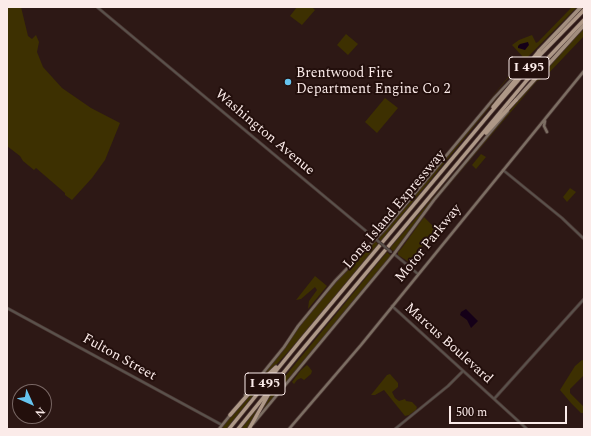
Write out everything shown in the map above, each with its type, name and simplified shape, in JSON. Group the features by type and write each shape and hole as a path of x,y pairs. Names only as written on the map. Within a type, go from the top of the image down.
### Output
{"highway":[{"path":"478,129 486,115 539,51 580,7"},
{"name":"Long Island Expressway","path":"229,429 301,340 478,129 540,56 584,10"},
{"name":"Long Island Expressway","path":"238,429 527,80 584,20"},
{"path":"479,138 486,133 584,25"},
{"path":"230,415 250,391 279,364 301,340"},
{"path":"249,429 267,397 297,356"}],"main road":[{"path":"219,429 282,350 294,330 340,275 377,240 495,97 539,51"},
{"name":"Motor Parkway","path":"289,429 361,344 584,71"},
{"path":"249,429 516,100"},
{"path":"545,119 544,125 547,132"}],"street":[{"name":"Washington Avenue","path":"97,7 418,274"},
{"path":"503,170 584,239"},
{"path":"581,235 584,232"},
{"path":"493,399 584,299"},
{"name":"Marcus Boulevard","path":"392,306 527,429"},
{"name":"Fulton Street","path":"7,308 222,425"},
{"path":"395,429 448,386 463,371"}],"shaded area":[{"path":"7,7 21,7 28,36 32,39 36,35 39,42 37,52 43,67 62,88 91,108 120,123 105,160 92,178 72,200 36,168 34,170 7,146"},
{"path":"297,7 312,7 315,10 302,25 290,16"},
{"path":"572,7 577,7 516,69 486,104 523,57 512,45 519,40 532,35 536,43 538,42"},
{"path":"584,28 584,36 544,78 537,81 433,204 526,91"},
{"path":"346,34 358,44 348,55 337,45"},
{"path":"528,42 529,45 525,50 518,48 520,44"},
{"path":"506,87 381,241 378,238 494,99"},
{"path":"385,98 398,108 377,133 365,122"},
{"path":"490,131 438,194 395,250 393,251 390,248"},
{"path":"481,154 486,157 476,169 472,165"},
{"path":"570,188 576,192 567,202 563,197"},
{"path":"424,217 436,229 409,262 398,255 398,252"},
{"path":"375,241 378,244 305,333 277,364 257,383 293,334 339,278"},
{"path":"387,252 391,256 258,416 273,391"},
{"path":"315,276 327,286 308,309 309,301 317,290 315,287 301,299 296,300"},
{"path":"466,309 478,321 471,328 467,320 460,315 461,312"},
{"path":"582,360 584,361 584,375 570,389 570,393 584,407 584,413 581,413 560,390 575,366"},
{"path":"307,365 312,371 311,374 304,380 301,378 297,380 294,384 292,382"},
{"path":"390,374 398,383 398,387 392,392 395,398 399,401 405,399 406,401 412,402 417,407 416,410 409,415 405,416 384,390 375,395 371,395 387,375"},
{"path":"269,375 227,429 221,429 249,393"},
{"path":"265,398 247,429 241,429 244,425"}],"place":[{"name":"Brentwood Fire Department Engine Co 2","path":"288,82"}]}
